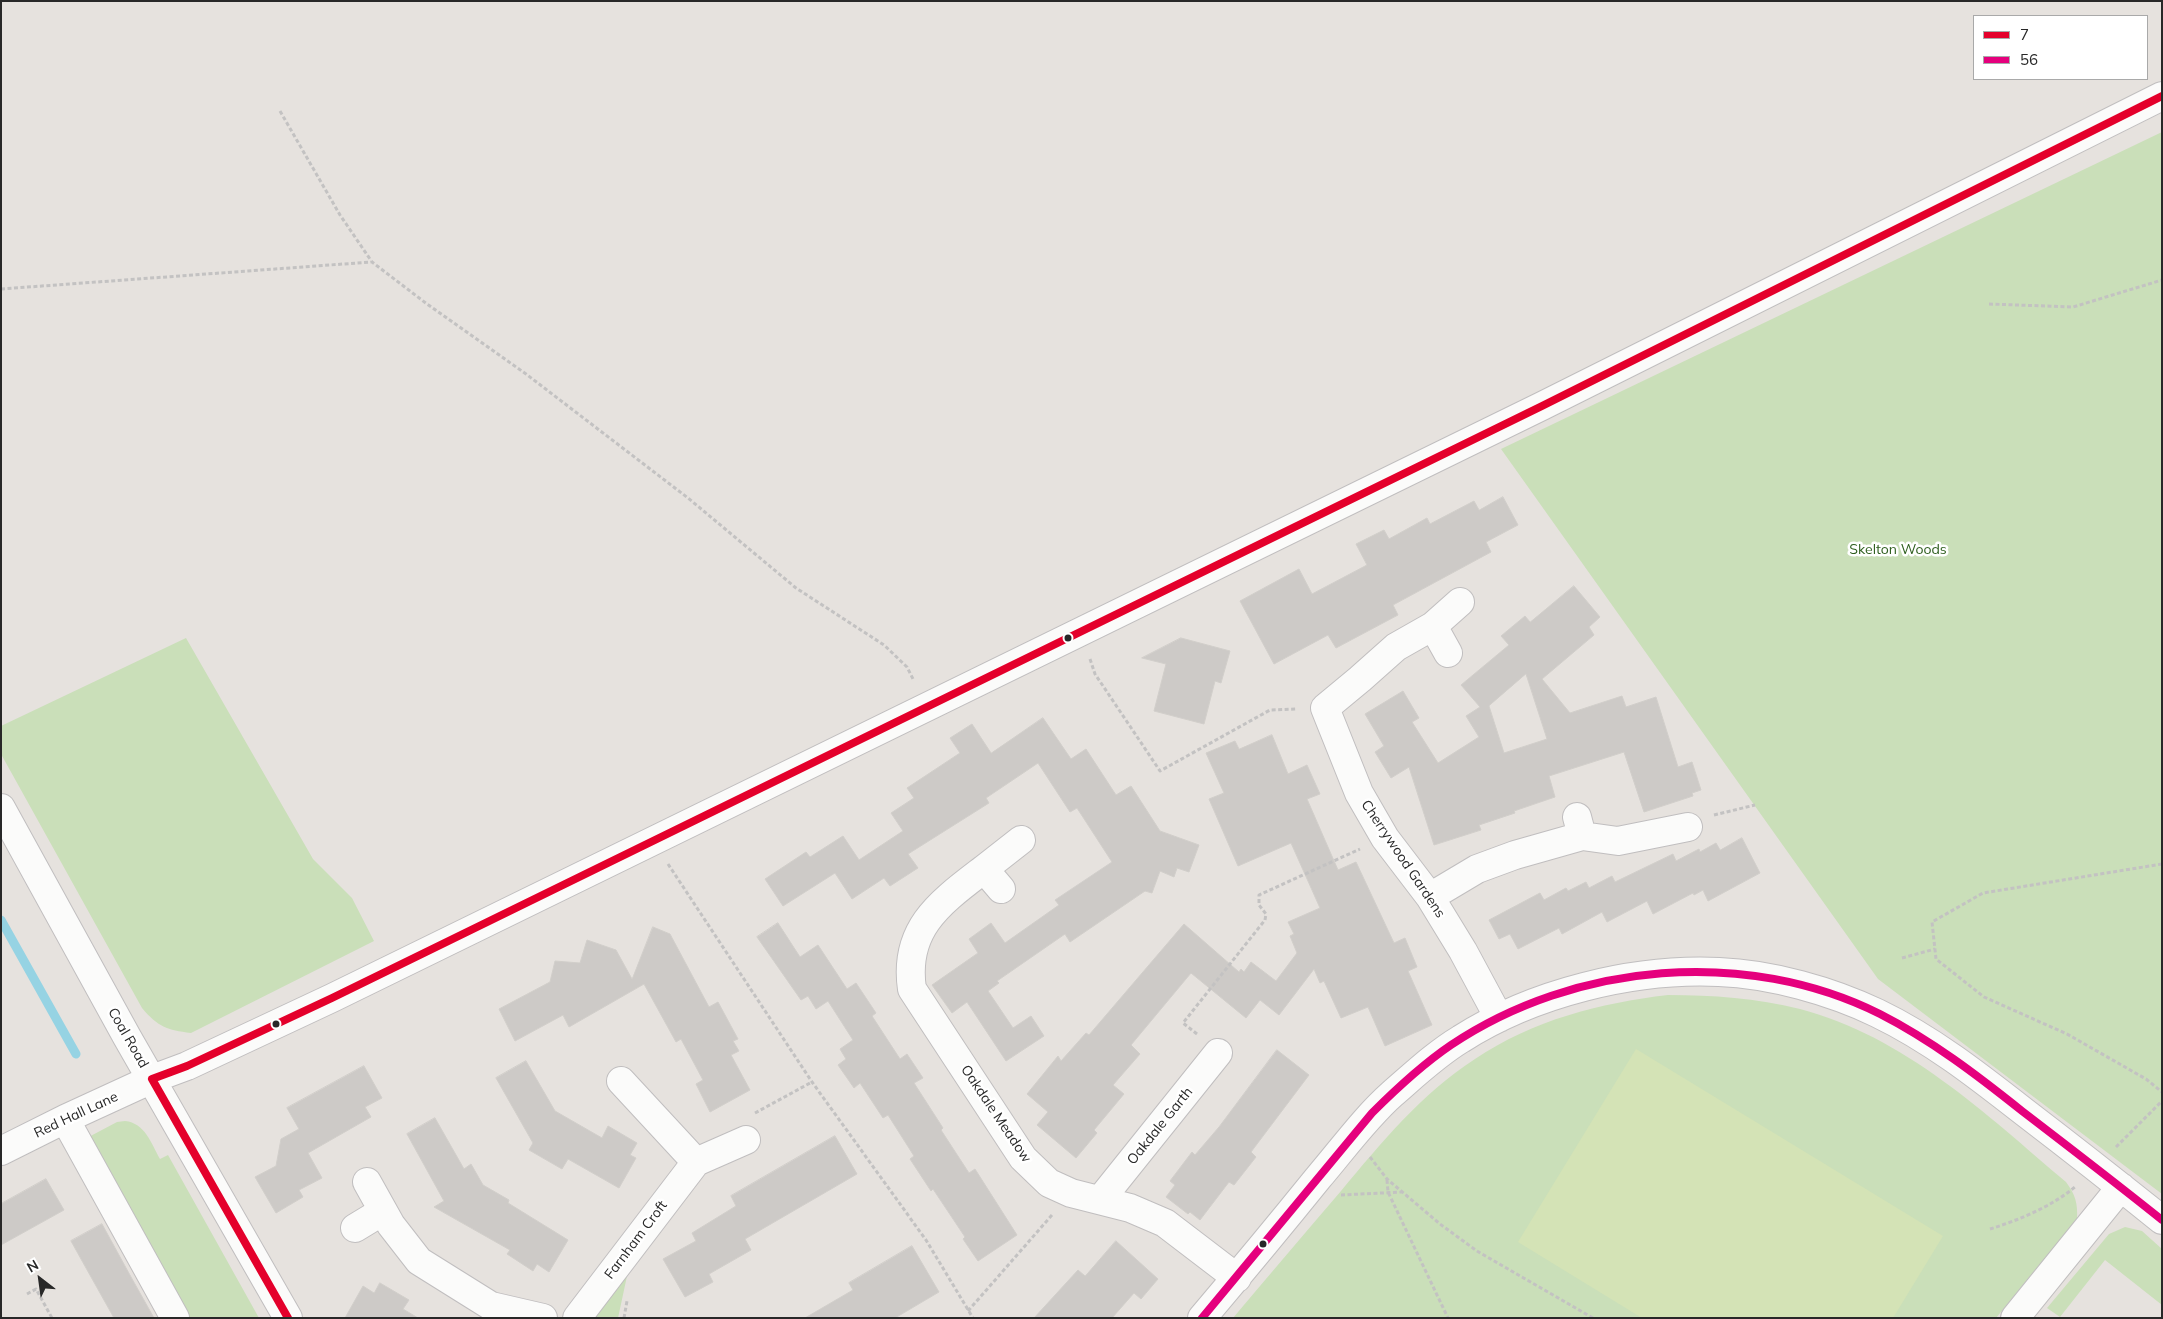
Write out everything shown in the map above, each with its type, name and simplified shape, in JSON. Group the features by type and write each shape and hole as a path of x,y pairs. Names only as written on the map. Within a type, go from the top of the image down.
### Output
{"street":[{"name":"Red Hall Lane","path":"1,1151 65,1119 152,1079 188,1066 332,998 1560,397 2162,96"},
{"path":"1325,708 1396,647 1433,626 1460,602"},
{"path":"1433,626 1448,653"},
{"name":"Cherrywood Gardens","path":"1325,708 1359,793 1385,838 1430,898 1463,951 1500,1018"},
{"name":"Coal Road","path":"1,808 127,1037 288,1318"},
{"path":"1430,898 1477,869 1515,855 1580,826 1618,841 1688,827"},
{"name":"Oakdale Meadow","path":"1021,840 992,879 936,909 921,929 912,951 909,970 912,989 1023,1158 1048,1183 1071,1192 1130,1208 1165,1223 1236,1278"},
{"path":"1202,1318 1352,1137 1389,1096 1460,1039 1537,1001 1576,988 1622,979 1670,974 1719,972 1806,987 1839,996 1878,1014 1917,1035 1966,1066 2162,1220"},
{"name":"Oakdale Garth","path":"1101,1200 1218,1053"},
{"path":"621,1081 696,1162"},
{"path":"65,1119 174,1318"},
{"name":"Farnham Croft","path":"577,1318 696,1162 746,1140"},
{"path":"367,1182 391,1225 419,1260 491,1306 542,1318"},
{"path":"2015,1318 2121,1187"},
{"path":"354,1228 383,1211"}],"path":[{"path":"280,111 340,215 372,262 427,304 526,374 688,498 796,588 884,645 908,667 925,708"},
{"path":"1,289 372,262"},
{"path":"1989,304 2073,307 2162,280"},
{"path":"1064,640 1070,651 1085,642 1095,674 1160,772 1270,710 1325,708"},
{"path":"1688,827 1709,816 1755,805"},
{"path":"1218,1053 1183,1023 1265,920 1266,914 1259,905 1259,895 1385,838"},
{"path":"653,841 812,1082 926,1240 973,1318"},
{"path":"2162,864 1983,893 1932,922 1936,958 1984,997 2067,1034 2146,1079 2162,1092"},
{"path":"1902,958 1935,949"},
{"path":"1352,1137 1387,1179 1476,1251 1593,1318"},
{"path":"1387,1179 1388,1192 1448,1318"},
{"path":"968,1311 1071,1192"},
{"path":"1302,1198 1402,1192"},
{"path":"27,1294 36,1289 52,1318"}],"green space":[{"name":"Skelton Woods","path":"2162,132 2162,1194 1878,979 1501,449"},
{"path":"186,638 313,859 352,898 374,941 191,1033 163,1026 142,1008 1,754 1,726"},
{"path":"1668,995 1734,998 1784,1005 1838,1021 1874,1038 1909,1058 1974,1104 2066,1182 2075,1199 2077,1219 1996,1318 1233,1318 1387,1137 1420,1103 1455,1073 1497,1045 1568,1015 1617,1003"},
{"path":"1636,1049 1943,1236 1893,1318 1642,1318 1518,1242"},
{"path":"125,1121 138,1126 147,1135 160,1159 168,1155 259,1318 183,1318 83,1140 117,1122"},
{"path":"2125,1227 2142,1231 2162,1249 2162,1305 2105,1260 2060,1317 2047,1308 2109,1234"},
{"path":"630,1262 618,1318 595,1318 596,1312"}],"building":[{"path":"1503,497 1518,525 1486,542 1491,552 1393,605 1398,615 1336,648 1328,635 1274,664 1240,601 1299,569 1312,594 1367,565 1356,544 1384,530 1389,539 1427,518 1430,524 1474,501 1479,510"},
{"path":"1574,586 1600,617 1589,627 1594,635 1542,679 1570,713 1622,696 1626,707 1656,697 1678,767 1692,762 1701,790 1692,793 1693,796 1644,812 1624,752 1549,776 1555,797 1479,825 1481,830 1434,845 1409,767 1391,778 1375,752 1384,746 1365,714 1403,691 1419,718 1412,722 1438,763 1479,737 1466,716 1480,707 1461,685 1509,645 1501,636 1525,616 1530,622","holes":["1526,674 1547,739 1504,753 1489,706"]},
{"path":"1181,638 1230,651 1221,683 1215,681 1204,724 1154,711 1166,664 1142,658"},
{"path":"1043,718 1071,759 1086,749 1116,795 1131,786 1160,831 1199,845 1189,872 1177,868 1174,877 1160,871 1152,893 1145,891 1070,942 1065,934 997,981 999,983 988,991 1013,1028 1031,1016 1044,1036 1006,1061 967,1002 952,1013 932,985 978,953 969,939 991,923 1005,943 1059,905 1055,900 1112,862 1077,808 1070,812 1038,763 986,798 989,803 908,854 918,868 890,886 884,878 852,899 835,873 783,906 765,879 806,852 810,857 843,836 859,860 903,831 891,813 914,798 907,788 960,753 950,738 972,724 991,753"},
{"path":"1272,735 1288,774 1307,765 1320,794 1307,799 1338,870 1356,862 1394,943 1405,938 1417,967 1408,971 1432,1025 1385,1046 1368,1007 1341,1018 1324,981 1320,983 1314,969 1279,1015 1260,1000 1246,1018 1191,973 1131,1045 1140,1054 1113,1085 1124,1094 1094,1130 1097,1133 1076,1158 1037,1125 1048,1112 1027,1094 1058,1056 1061,1061 1086,1033 1089,1035 1184,924 1239,972 1241,969 1244,972 1251,962 1276,981 1297,953 1290,936 1294,934 1288,922 1320,908 1291,843 1238,866 1209,799 1224,793 1206,753 1235,741 1239,749"},
{"path":"1742,838 1760,873 1708,901 1703,890 1694,895 1693,893 1653,914 1647,901 1607,922 1602,912 1562,934 1559,928 1518,949 1510,934 1499,939 1489,920 1540,893 1544,900 1566,888 1568,891 1586,882 1589,888 1612,876 1615,882 1673,854 1676,861 1699,849 1700,852 1716,843 1720,850"},
{"path":"778,923 800,957 818,945 847,989 856,983 876,1013 872,1016 900,1059 907,1054 923,1078 914,1083 943,1128 941,1130 969,1173 975,1169 1017,1235 978,1261 963,1239 965,1237 933,1189 931,1191 910,1159 914,1156 888,1115 883,1118 860,1083 854,1088 838,1065 846,1059 840,1049 853,1040 828,1001 816,1009 808,996 801,1000 757,937"},
{"path":"653,927 670,934 709,1007 718,1002 738,1039 733,1041 739,1051 731,1055 750,1090 710,1112 696,1084 703,1080 681,1039 676,1042 644,984 569,1027 563,1015 515,1041 499,1009 550,982 555,961 580,963 587,940 616,950 632,979"},
{"path":"1277,1050 1309,1075 1251,1152 1256,1157 1234,1185 1229,1182 1200,1220 1190,1212 1188,1214 1166,1197 1175,1185 1170,1181 1192,1152 1195,1155 1219,1127"},
{"path":"526,1061 555,1111 602,1138 608,1126 637,1143 630,1155 636,1158 619,1188 568,1159 562,1169 529,1150 533,1143 496,1078"},
{"path":"364,1066 382,1098 365,1107 371,1117 308,1153 322,1178 299,1190 303,1197 276,1213 255,1177 276,1166 281,1139 299,1129 287,1108"},
{"path":"435,1118 464,1169 471,1164 483,1185 509,1200 508,1203 568,1240 549,1272 537,1264 533,1271 507,1254 510,1250 434,1207 444,1201 407,1134"},
{"path":"835,1136 857,1174 745,1239 751,1250 709,1274 713,1282 685,1297 663,1259 696,1241 692,1233 736,1206 731,1196"},
{"path":"46,1179 64,1210 1,1245 1,1204"},
{"path":"102,1224 154,1318 114,1318 71,1241"},
{"path":"1116,1241 1158,1279 1141,1299 1134,1293 1112,1318 1034,1318 1078,1270 1085,1276"},
{"path":"912,1246 939,1292 895,1318 805,1318 853,1290 849,1283"},
{"path":"380,1283 409,1300 403,1309 418,1318 345,1318 363,1286 374,1293"}],"waterway":[{"path":"1,920 76,1054"}],"transit line":[{"name":"7","path":"152,1079 187,1066 332,998 1542,406 2162,96"},
{"name":"56","path":"1202,1318 1372,1113 1430,1060 1451,1045 1500,1017 1552,996 1606,981 1662,973 1718,972 1774,979 1828,993 1880,1014 1917,1035 1971,1071 2162,1220"},
{"name":"7","path":"152,1079 288,1318"}]}
